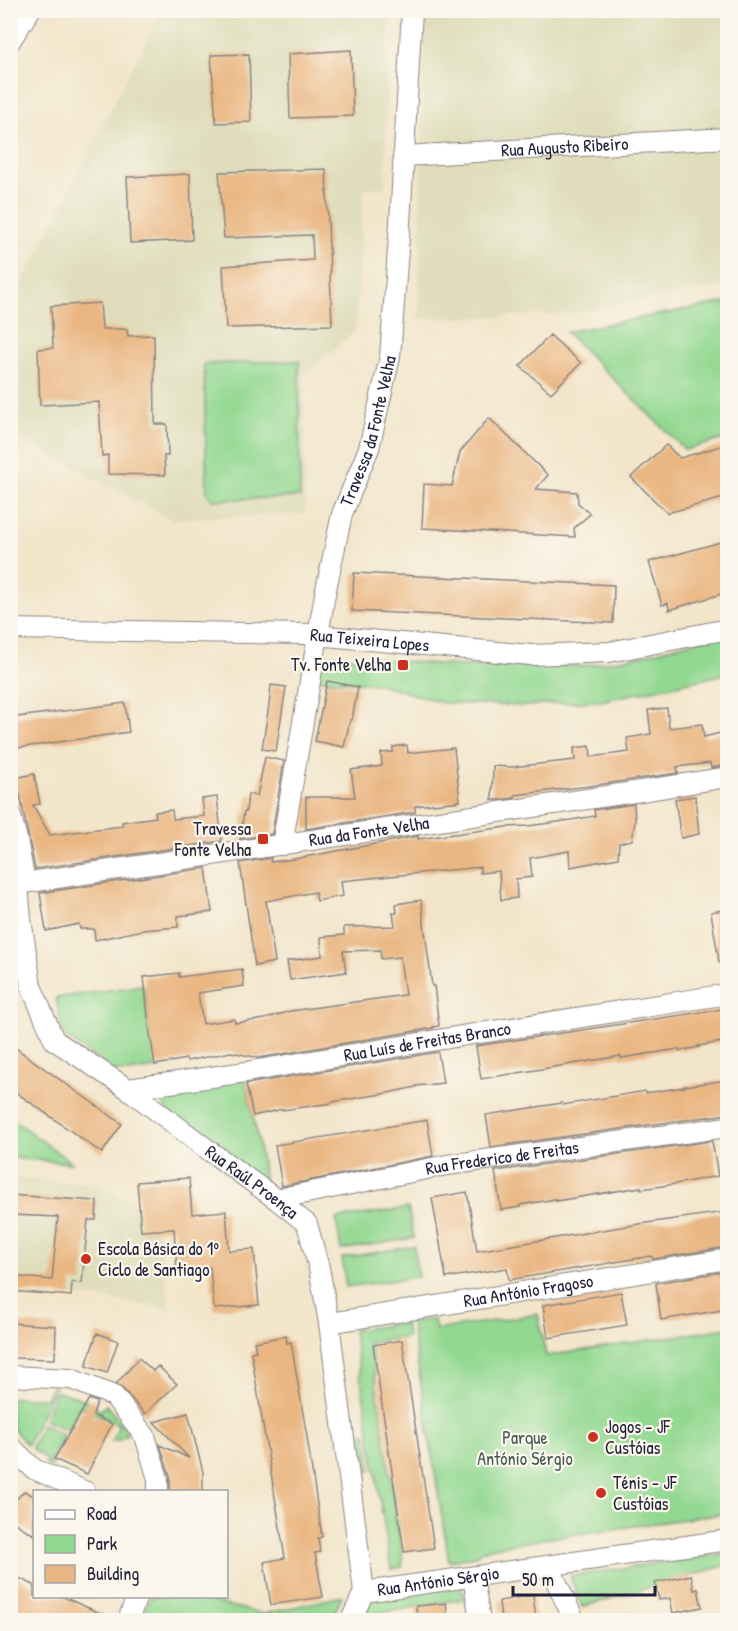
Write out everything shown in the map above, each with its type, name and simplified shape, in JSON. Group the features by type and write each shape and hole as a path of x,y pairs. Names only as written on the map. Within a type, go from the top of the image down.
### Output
{"street":[{"path":"10,41 30,10"},
{"name":"Travessa da Fonte Velha","path":"282,845 318,635 342,514 369,448 390,357 412,10"},
{"name":"Rua Augusto Ribeiro","path":"403,156 728,138"},
{"name":"Rua Teixeira Lopes","path":"10,629 318,635 531,655 609,652 728,629"},
{"name":"Rua da Fonte Velha","path":"18,884 728,777"},
{"name":"Rua Raúl Proença","path":"10,813 17,839 21,919 31,986 54,1040 128,1089 307,1224 319,1268 329,1323 364,1592"},
{"name":"Rua Luís de Freitas Branco","path":"128,1089 728,994"},
{"name":"Rua Frederico de Freitas","path":"276,1199 447,1165 728,1127"},
{"name":"Rua António Fragoso","path":"329,1323 728,1259"},
{"path":"10,1376 71,1379 114,1396 145,1436 158,1479 158,1490"},
{"path":"10,1446 34,1470 84,1490"},
{"name":"Rua António Sérgio","path":"364,1592 728,1540"},
{"path":"549,1566 574,1620"},
{"path":"473,1577 480,1620"},
{"path":"351,1620 364,1592"},
{"path":"128,1620 136,1598"}],"shaded area":[{"path":"161,11 389,11 385,188 364,188 355,332 304,374 306,514 171,519 11,433 10,306"},
{"path":"424,11 727,11 727,285 569,314 419,319"},
{"name":"Escola Básica do 1º Ciclo de Santiago","path":"10,1178 100,1184 138,1207 145,1226 157,1226 170,1309 106,1299 11,1291"}],"green space":[{"path":"727,302 727,438 685,450 566,332"},
{"path":"299,361 300,497 212,500 207,493 204,364"},
{"path":"724,633 727,644 727,674 600,701 525,706 444,703 379,684 316,679 323,655 463,666 583,666 640,656"},
{"path":"143,985 156,1068 127,1072 113,1071 63,1035 56,998"},
{"path":"245,1079 265,1182 169,1116 159,1092"},
{"path":"11,1118 72,1163 11,1158"},
{"path":"408,1208 414,1238 341,1250 336,1219"},
{"path":"414,1246 418,1277 346,1287 342,1258"},
{"name":"Parque António Sérgio","path":"538,1314 546,1356 727,1328 727,1513 489,1548 471,1557 449,1561 411,1322 434,1319 436,1330"},
{"path":"405,1323 407,1337 370,1342 403,1561 402,1567 391,1569 353,1330"},
{"path":"52,1387 55,1387 27,1445 11,1426 10,1398 46,1398"},
{"path":"56,1392 80,1398 100,1411 106,1405 123,1425 127,1434 112,1441 119,1425 81,1406 67,1430 44,1420"},
{"path":"42,1424 64,1436 49,1463 52,1467 44,1464 47,1460 31,1448"},
{"path":"366,1433 371,1471 361,1473 355,1434"},
{"path":"727,1553 727,1565 582,1607 570,1576"},
{"path":"461,1583 464,1599 378,1613 378,1620 358,1620 367,1597"},
{"path":"342,1596 331,1620 141,1620 150,1598 195,1598 264,1614"}],"building":[{"path":"351,50 353,116 290,118 288,54"},
{"path":"249,54 251,122 216,123 211,55"},
{"path":"326,169 332,325 226,328 223,266 313,260 312,235 224,238 219,172"},
{"path":"190,174 192,240 130,243 127,177"},
{"path":"100,303 102,329 127,329 128,336 154,335 155,424 167,424 168,456 164,456 165,475 108,474 108,455 102,456 99,402 40,405 38,349 53,348 51,306"},
{"path":"550,335 581,363 551,393 520,366"},
{"path":"489,418 548,475 536,489 577,492 578,503 590,514 574,528 575,537 422,528 424,484 452,486 460,452"},
{"path":"728,444 728,497 667,513 631,477 666,445 680,458"},
{"path":"728,540 728,592 669,610 668,603 662,605 649,562"},
{"path":"354,573 614,585 613,623 352,611"},
{"path":"327,681 358,687 344,747 315,741"},
{"path":"271,685 286,687 276,751 262,749"},
{"path":"125,703 129,732 10,749 10,718"},
{"path":"667,708 669,728 702,724 704,737 728,731 728,765 711,768 710,763 677,767 678,773 492,800 493,766 512,767 575,760 574,748 590,746 591,757 629,752 627,738 651,734 648,710"},
{"path":"407,745 408,753 454,748 460,801 415,806 415,812 306,829 306,797 355,797 351,770 382,766 381,753 393,752 393,747"},
{"path":"265,757 284,761 272,834 240,839 248,794 257,796"},
{"path":"34,774 40,804 33,805 50,835 122,826 122,822 156,817 155,812 172,810 173,819 204,816 202,799 217,797 222,841 35,869 20,795 13,797 10,786 10,779"},
{"path":"695,796 699,834 681,838 675,799"},
{"path":"634,804 635,822 632,840 619,843 618,858 570,867 569,851 530,858 532,877 516,879 517,898 501,900 499,871 480,873 480,867 341,881 343,896 317,901 315,892 266,901 275,962 255,966 240,863 271,858 270,862 294,859 418,836 418,839 565,821 595,816 594,810"},
{"path":"206,868 212,912 178,916 178,927 143,930 95,940 94,929 80,929 79,924 46,931 40,893"},
{"path":"421,900 439,1026 259,1058 231,1052 155,1065 144,977 179,973 179,977 242,969 244,986 198,993 203,1024 234,1019 235,1023 265,1019 290,1011 405,995 400,957 381,959 380,950 343,951 346,972 290,980 287,961 322,956 321,937 344,935 344,927 395,926 393,913 397,913 396,904"},
{"path":"728,909 728,961 719,962 711,912"},
{"path":"728,1008 728,1041 679,1051 679,1049 621,1058 621,1056 481,1079 476,1046"},
{"path":"10,1044 122,1124 102,1153 10,1088"},
{"path":"438,1052 443,1083 253,1116 246,1084"},
{"path":"728,1080 728,1114 491,1147 486,1115"},
{"path":"427,1120 433,1156 282,1186 275,1145"},
{"path":"712,1141 718,1176 670,1185 641,1189 641,1187 556,1201 556,1199 501,1210 495,1171"},
{"path":"189,1178 192,1214 226,1211 229,1251 254,1249 259,1305 214,1309 210,1267 177,1271 174,1229 141,1231 137,1182"},
{"path":"467,1192 477,1251 724,1212 728,1247 653,1259 651,1256 509,1280 507,1268 446,1278 432,1198"},
{"path":"10,1195 97,1201 96,1220 88,1220 82,1283 72,1282 71,1296 10,1291 10,1276 52,1280 58,1217 10,1215"},
{"path":"728,1271 728,1309 661,1320 656,1283"},
{"path":"621,1292 627,1325 548,1338 543,1305"},
{"path":"10,1323 56,1326 55,1359 10,1358"},
{"path":"97,1333 118,1341 107,1373 86,1366"},
{"path":"286,1336 287,1343 291,1342 322,1537 318,1538 320,1552 315,1553 323,1597 271,1605 264,1562 285,1558 251,1352 256,1351 254,1342"},
{"path":"402,1340 434,1548 404,1552 373,1345"},
{"path":"139,1358 153,1371 158,1366 177,1384 145,1414 116,1384"},
{"path":"89,1399 97,1402 93,1415 112,1424 87,1474 54,1459"},
{"path":"188,1413 203,1472 203,1490 170,1490 170,1476 160,1445 189,1458 154,1422"},
{"path":"24,1491 33,1496 33,1534 10,1520 10,1506"},
{"path":"10,1574 33,1585 33,1598 66,1598 116,1620 24,1620 10,1614"},
{"path":"691,1575 694,1590 698,1589 702,1607 673,1613 670,1598 659,1600 655,1583"},
{"path":"533,1595 536,1620 501,1620 499,1601"},
{"path":"446,1603 448,1620 417,1620 416,1606"}],"place":[{"name":"Tv. Fonte Velha","path":"403,665"},
{"name":"Travessa Fonte Velha","path":"263,839"},
{"name":"Escola Básica do 1º Ciclo de Santiago","path":"86,1259"},
{"name":"Jogos - JF Custóias","path":"593,1437"},
{"name":"Ténis - JF Custóias","path":"601,1493"}]}
